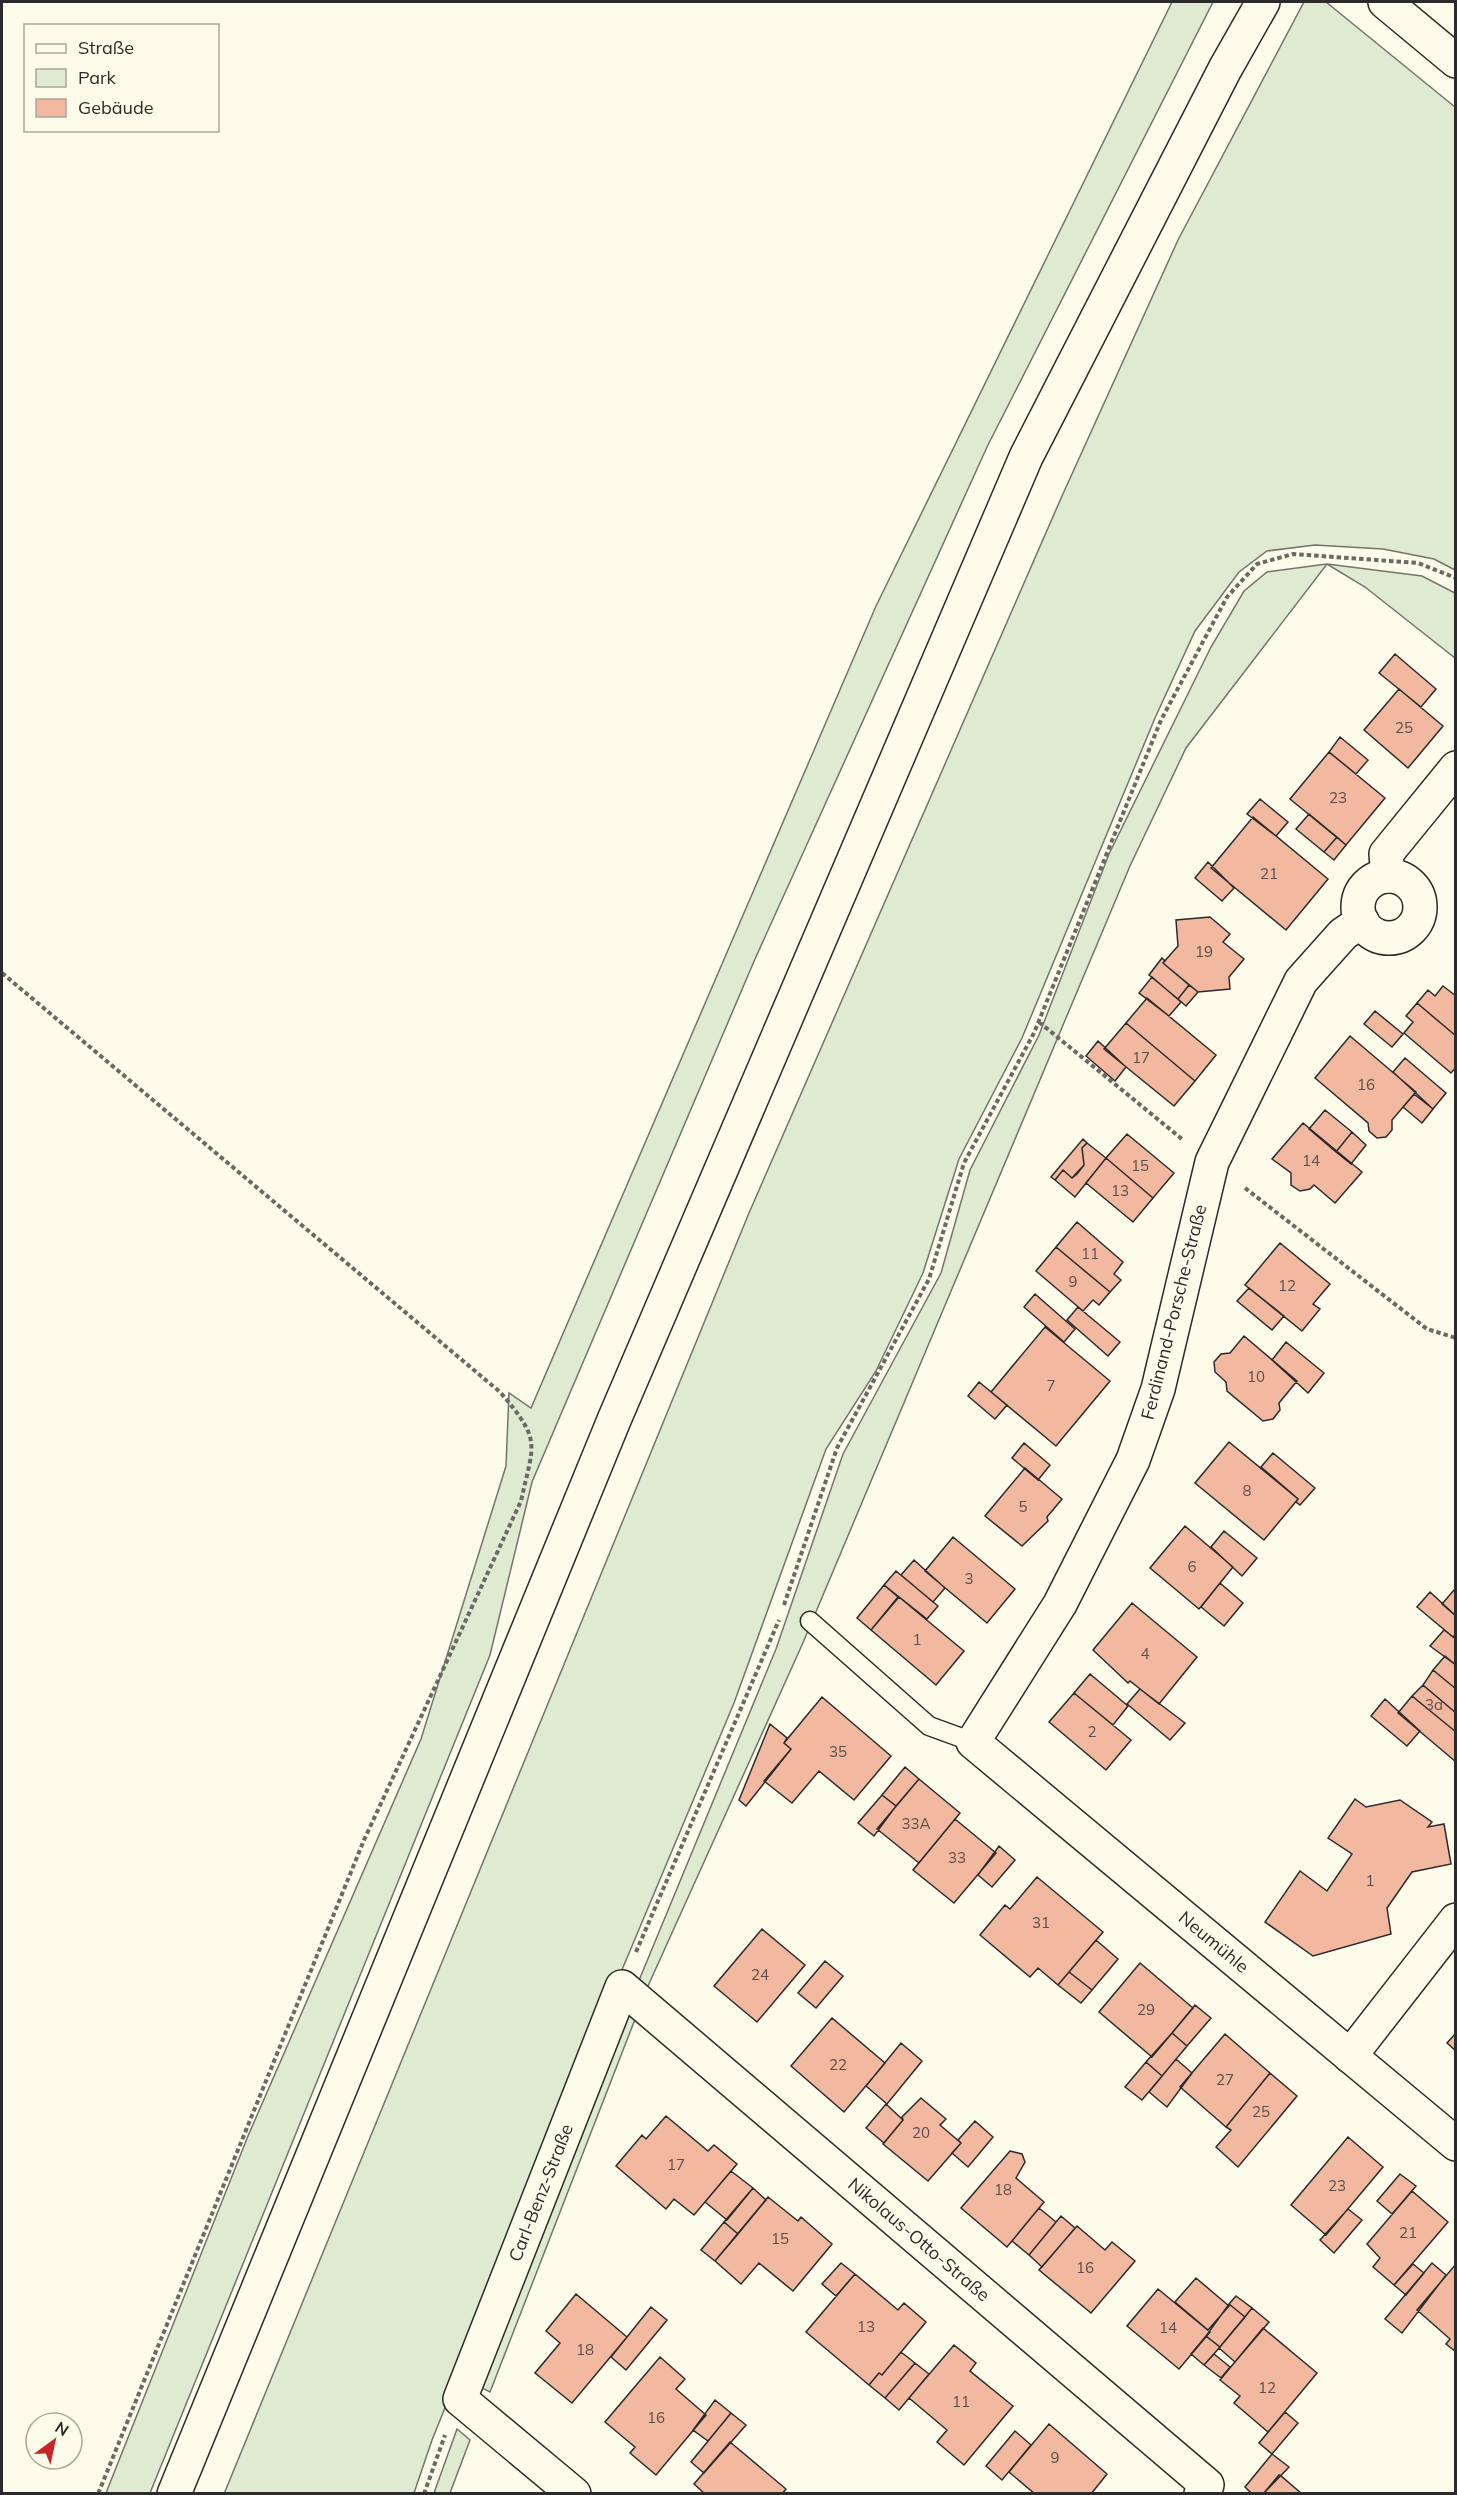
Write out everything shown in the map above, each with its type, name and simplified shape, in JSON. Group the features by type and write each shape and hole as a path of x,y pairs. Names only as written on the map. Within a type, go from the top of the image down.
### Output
{"street":[{"path":"174,2493 624,1398 1021,468 1225,69 1263,2"},
{"path":"1385,2 1455,61"},
{"path":"1388,876 1386,855 1455,768"},
{"path":"1388,876 1400,878 1410,884 1420,904 1414,926 1405,934 1383,937 1372,933 1362,921 1358,905 1361,894 1378,878 1388,876"},
{"name":"Ferdinand-Porsche-Straße","path":"973,1742 1060,1604 1132,1460 1158,1389 1212,1162 1301,981 1343,934 1362,921"},
{"name":"Neumühle","path":"973,1742 1455,2144"},
{"path":"1350,2056 1455,1920"},
{"name":"Carl-Benz-Straße","path":"460,2399 622,1987"},
{"name":"Nikolaus-Otto-Straße","path":"622,1987 1208,2486 1201,2493"},
{"path":"460,2399 574,2493"}],"lane":[{"path":"810,1622 929,1726 973,1742"}],"path":[{"path":"622,1987 771,1642 837,1448 929,1279 964,1163 1034,1033 1161,720 1227,597 1257,564 1293,554 1418,563 1455,578"},
{"path":"2,973 501,1392 525,1421 534,1443 521,1501 364,1840 98,2493"},
{"path":"424,2493 460,2399"}],"green space":[{"path":"1172,2 1213,2 987,447 755,959 532,1482 490,1655 150,2493 106,2493 248,2136 421,1739 506,1466 509,1393 531,1408 876,606"},
{"path":"1304,2 1326,2 1455,107 1455,570 1434,559 1383,549 1315,545 1267,551 1239,572 1195,631 1155,718 1022,1038 959,1159 923,1273 876,1371 826,1449 734,1703 619,1977 432,2440 414,2493 224,2494 749,1213 1062,496 1178,240"},
{"path":"1327,564 1422,576 1455,593 1455,658 1365,587"},
{"path":"1327,564 1186,748 1130,866 802,1645 648,1986 490,2392 480,2387 640,1978 776,1649 843,1454 941,1273 970,1170 1039,1035 1109,854 1211,647 1244,591 1267,572"},
{"path":"457,2429 470,2440 450,2493 434,2493"}],"building":[{"path":"1395,654 1436,689 1421,707 1379,673"},
{"path":"1399,689 1443,726 1408,768 1364,730"},
{"path":"1340,737 1368,760 1356,774 1329,752"},
{"path":"1329,752 1385,798 1346,845 1290,799"},
{"path":"1260,799 1288,822 1276,836 1247,814"},
{"path":"1309,814 1337,837 1324,852 1296,829"},
{"path":"1253,817 1328,879 1286,930 1211,868"},
{"path":"1337,837 1346,845 1334,860 1324,852"},
{"path":"1208,862 1234,888 1222,901 1195,878"},
{"path":"1210,917 1230,934 1223,942 1244,959 1229,977 1230,989 1198,992 1163,963 1178,946 1176,920"},
{"path":"1162,958 1165,961 1163,963 1189,985 1178,999 1149,975"},
{"path":"1152,977 1181,1002 1169,1016 1139,993"},
{"path":"1189,985 1198,992 1186,1006 1178,999"},
{"path":"1443,986 1456,996 1456,1036 1417,1003 1428,990 1435,996"},
{"path":"1147,998 1216,1055 1195,1081 1126,1023"},
{"path":"1417,1003 1456,1036 1456,1067 1451,1073 1404,1033 1413,1022 1406,1016"},
{"path":"1375,1011 1403,1034 1392,1047 1364,1024"},
{"path":"1126,1023 1195,1081 1174,1106 1104,1049"},
{"path":"1350,1036 1416,1092 1392,1120 1392,1130 1386,1137 1377,1138 1369,1131 1368,1123 1315,1078"},
{"path":"1098,1041 1126,1067 1115,1081 1086,1056"},
{"path":"1405,1058 1446,1093 1433,1109 1393,1072"},
{"path":"1414,1094 1433,1109 1422,1123 1403,1107"},
{"path":"1325,1110 1352,1132 1336,1152 1309,1129"},
{"path":"1303,1123 1362,1172 1335,1203 1314,1185 1310,1189 1300,1191 1291,1185 1291,1173 1272,1159"},
{"path":"1352,1132 1366,1145 1351,1164 1336,1152"},
{"path":"1127,1134 1174,1173 1153,1198 1106,1158"},
{"path":"1083,1139 1087,1143 1082,1148 1084,1165 1072,1178 1063,1170 1055,1180 1051,1177"},
{"path":"1087,1143 1106,1158 1075,1197 1055,1180 1063,1170 1072,1178 1077,1174 1084,1165 1082,1148"},
{"path":"1106,1158 1153,1198 1133,1222 1086,1183"},
{"path":"1077,1222 1123,1262 1114,1274 1121,1280 1110,1292 1056,1247"},
{"path":"1280,1243 1330,1284 1313,1304 1320,1309 1302,1331 1245,1285"},
{"path":"1056,1247 1110,1292 1099,1305 1093,1300 1083,1311 1036,1271"},
{"path":"1249,1288 1284,1316 1272,1330 1237,1301"},
{"path":"1035,1294 1075,1329 1064,1342 1024,1307"},
{"path":"1078,1307 1120,1342 1108,1356 1067,1320"},
{"path":"1045,1327 1110,1381 1056,1446 991,1392"},
{"path":"1244,1336 1297,1381 1279,1403 1280,1410 1273,1419 1263,1421 1227,1391 1226,1382 1215,1372 1214,1362 1221,1354 1230,1353"},
{"path":"1286,1342 1324,1373 1308,1393 1272,1360"},
{"path":"979,1382 1007,1405 995,1419 968,1396"},
{"path":"1229,1442 1298,1499 1264,1540 1195,1483"},
{"path":"1024,1443 1050,1465 1038,1480 1012,1458"},
{"path":"1273,1453 1315,1488 1300,1505 1296,1502 1298,1499 1261,1467"},
{"path":"1025,1468 1062,1499 1047,1517 1048,1521 1022,1546 985,1516"},
{"path":"1185,1526 1233,1567 1199,1609 1150,1568"},
{"path":"1224,1531 1257,1558 1242,1576 1211,1547"},
{"path":"953,1537 1015,1589 987,1623 925,1571"},
{"path":"914,1560 945,1588 933,1602 901,1575"},
{"path":"896,1571 938,1606 927,1619 884,1585"},
{"path":"1220,1583 1243,1603 1224,1626 1201,1607"},
{"path":"884,1585 898,1597 871,1630 857,1618"},
{"path":"1454,1590 1456,1592 1456,1616 1442,1604"},
{"path":"1430,1592 1456,1616 1456,1634 1453,1637 1417,1607"},
{"path":"899,1597 964,1651 936,1685 871,1630"},
{"path":"1132,1603 1197,1657 1159,1704 1130,1681 1128,1683 1093,1650"},
{"path":"1444,1630 1456,1639 1456,1665 1430,1646"},
{"path":"1445,1656 1456,1665 1456,1689 1433,1670"},
{"path":"1433,1670 1456,1689 1456,1713 1423,1685"},
{"path":"1090,1674 1128,1706 1113,1725 1074,1693"},
{"path":"1423,1685 1456,1713 1456,1732 1412,1696"},
{"path":"1140,1689 1185,1723 1170,1740 1127,1704"},
{"path":"1074,1693 1131,1740 1106,1770 1049,1722"},
{"path":"1412,1696 1456,1732 1456,1762 1398,1713"},
{"path":"822,1697 891,1756 854,1800 819,1771 792,1803 764,1781 791,1749 784,1743"},
{"path":"1385,1699 1420,1731 1407,1746 1371,1716"},
{"path":"770,1724 787,1738 784,1743 791,1749 746,1806 739,1800"},
{"path":"905,1767 919,1779 896,1806 882,1795"},
{"path":"919,1779 960,1813 919,1863 877,1829"},
{"path":"882,1795 896,1806 874,1836 858,1823"},
{"path":"1355,1799 1366,1807 1400,1800 1432,1822 1428,1827 1444,1824 1451,1864 1412,1872 1387,1908 1391,1934 1313,1956 1265,1922 1300,1871 1327,1891 1352,1854 1328,1838"},
{"path":"955,1819 996,1853 954,1903 913,1870"},
{"path":"999,1846 1015,1860 992,1887 978,1875"},
{"path":"1037,1877 1103,1932 1058,1985 1038,1968 1030,1977 980,1935 1005,1905 1010,1909"},
{"path":"762,1929 805,1965 757,2022 714,1986"},
{"path":"1096,1940 1118,1959 1092,1990 1069,1972"},
{"path":"825,1961 843,1976 816,2008 798,1993"},
{"path":"1140,1963 1193,2008 1152,2057 1099,2012"},
{"path":"1069,1972 1092,1990 1081,2003 1058,1985"},
{"path":"1195,2005 1211,2018 1187,2046 1172,2033"},
{"path":"832,2018 885,2063 844,2112 791,2066"},
{"path":"1172,2033 1187,2046 1162,2076 1146,2062"},
{"path":"1456,2033 1456,2051 1447,2043"},
{"path":"1225,2034 1270,2073 1226,2127 1180,2087"},
{"path":"901,2043 922,2061 887,2104 866,2086"},
{"path":"1176,2059 1192,2073 1167,2107 1149,2092"},
{"path":"1146,2062 1162,2076 1142,2100 1125,2087"},
{"path":"1270,2073 1297,2096 1238,2167 1216,2147 1231,2130 1226,2127"},
{"path":"921,2098 946,2119 940,2125 961,2143 928,2181 883,2144 903,2120 902,2117"},
{"path":"886,2104 903,2120 884,2143 866,2128"},
{"path":"666,2116 708,2151 714,2145 737,2164 694,2215 674,2199 666,2209 616,2166 642,2135 646,2139"},
{"path":"975,2121 993,2137 968,2167 952,2153 961,2143 958,2140"},
{"path":"1348,2137 1383,2167 1326,2235 1291,2205"},
{"path":"1010,2151 1022,2154 1025,2162 1016,2178 1044,2202 1007,2247 961,2208"},
{"path":"731,2171 753,2188 727,2220 705,2202"},
{"path":"1400,2174 1416,2186 1392,2214 1377,2201"},
{"path":"753,2188 766,2200 738,2234 724,2222"},
{"path":"1412,2191 1448,2222 1394,2285 1373,2267 1380,2258 1367,2244"},
{"path":"768,2197 798,2221 801,2217 832,2244 793,2291 759,2263 741,2284 715,2261"},
{"path":"1039,2208 1056,2222 1029,2255 1012,2241"},
{"path":"1348,2209 1362,2220 1334,2253 1320,2240"},
{"path":"1061,2216 1075,2228 1042,2267 1029,2255"},
{"path":"724,2222 738,2234 715,2261 701,2250"},
{"path":"1077,2226 1105,2250 1112,2242 1135,2261 1091,2313 1039,2270"},
{"path":"841,2263 855,2274 836,2296 822,2284"},
{"path":"1432,2263 1446,2275 1402,2333 1385,2319"},
{"path":"1413,2264 1424,2273 1406,2295 1394,2285"},
{"path":"1456,2264 1456,2352 1446,2344 1450,2339 1417,2310"},
{"path":"855,2274 898,2310 904,2303 926,2322 882,2375 879,2373 869,2385 806,2332"},
{"path":"1196,2278 1229,2306 1208,2330 1175,2302"},
{"path":"1158,2289 1210,2332 1179,2369 1127,2326"},
{"path":"576,2294 627,2337 572,2403 535,2373 560,2343 546,2331"},
{"path":"1236,2296 1252,2308 1245,2317 1229,2304"},
{"path":"1229,2304 1245,2317 1220,2347 1206,2336"},
{"path":"651,2307 667,2320 626,2370 611,2357"},
{"path":"1252,2308 1269,2322 1235,2362 1219,2348"},
{"path":"1263,2328 1317,2373 1268,2432 1234,2403 1240,2396 1220,2380"},
{"path":"1206,2336 1220,2347 1204,2365 1191,2354"},
{"path":"954,2345 976,2363 970,2371 1013,2406 964,2465 937,2442 947,2430 909,2398"},
{"path":"901,2352 915,2363 885,2398 869,2385 879,2373 882,2375"},
{"path":"1214,2354 1230,2367 1221,2378 1204,2365"},
{"path":"660,2357 685,2379 676,2389 706,2415 656,2475 630,2453 635,2447 605,2422"},
{"path":"915,2363 929,2374 899,2410 885,2398"},
{"path":"715,2400 731,2413 708,2441 693,2430"},
{"path":"1285,2412 1298,2423 1272,2454 1259,2443"},
{"path":"731,2413 746,2425 704,2473 691,2462"},
{"path":"1049,2424 1107,2474 1091,2494 1035,2494 1009,2472"},
{"path":"1015,2431 1031,2445 1002,2480 986,2466"},
{"path":"730,2442 786,2489 782,2494 705,2494 694,2484"},
{"path":"1272,2454 1289,2467 1263,2494 1252,2494 1245,2487"},
{"path":"1279,2475 1281,2476 1302,2494 1263,2494"}]}
